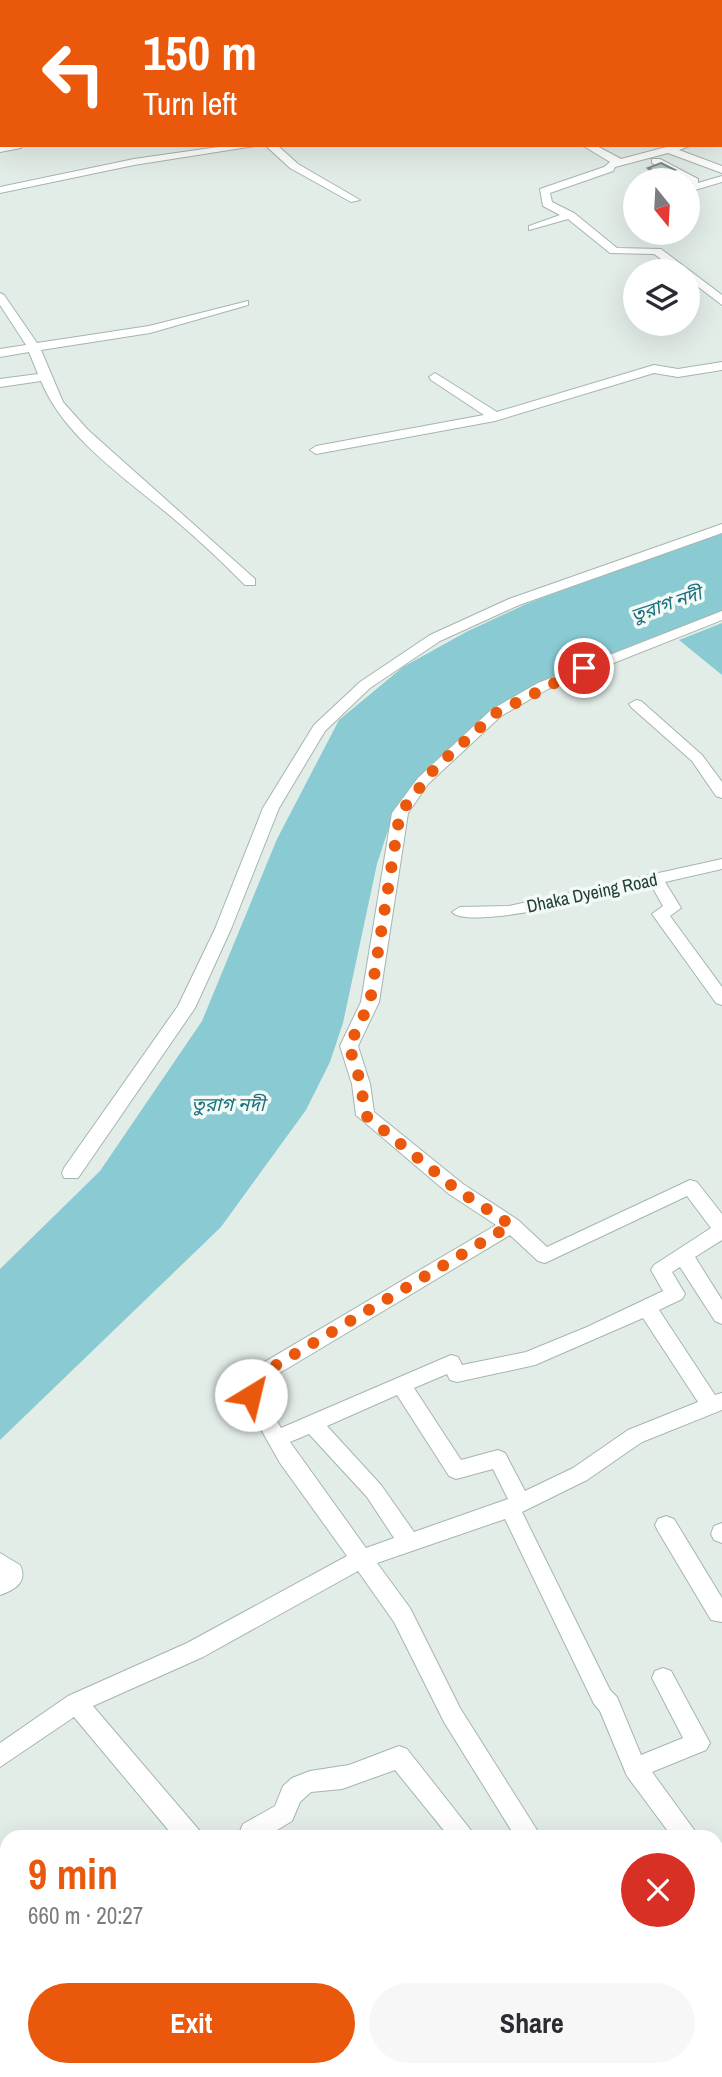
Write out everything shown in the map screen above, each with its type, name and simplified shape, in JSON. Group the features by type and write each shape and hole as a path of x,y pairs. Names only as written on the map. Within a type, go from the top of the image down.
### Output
{"street":[{"path":"0,190 196,149 226,147"},
{"path":"272,147 294,166 355,200"},
{"path":"591,147 620,162"},
{"path":"668,259 657,251 614,251 570,215 547,204 544,191 596,174 620,162 679,147"},
{"path":"668,150 719,167"},
{"path":"643,155 664,168"},
{"path":"700,183 722,179"},
{"path":"533,228 570,215"},
{"path":"700,284 722,302"},
{"path":"0,297 34,348 59,405 82,432 165,508 213,543 250,582"},
{"path":"0,353 150,329 244,303"},
{"path":"316,450 495,417 654,369 678,373 722,366"},
{"path":"0,383 46,377"},
{"path":"435,377 495,417"},
{"path":"71,1173 186,1008 223,929 271,808 319,727 365,685 435,638 514,601 722,528"},
{"path":"279,1438 450,1363 457,1374 528,1359 648,1309 675,1294 661,1270 722,1229 690,1187 545,1256 511,1225 456,1189 365,1115 361,1084 349,1046 370,1002 400,813 431,772 496,713 584,668 722,615"},
{"path":"636,704 697,758 722,793"},
{"name":"Dhaka Dyeing Road","path":"460,912 509,911 722,864"},
{"path":"655,879 673,908 660,914 722,999"},
{"path":"511,1225 253,1379 251,1395 279,1438 287,1457 402,1615 452,1715 525,1830"},
{"path":"683,1255 722,1316"},
{"path":"0,1756 76,1703 195,1650 361,1559 515,1505 580,1474 635,1436 718,1405 648,1309"},
{"path":"402,1386 456,1470 498,1459 515,1505 602,1697 609,1704 635,1769 682,1830"},
{"path":"312,1423 374,1491 410,1544"},
{"path":"666,1525 719,1613 722,1612"},
{"path":"0,1562 12,1572 12,1578 0,1586"},
{"path":"635,1769 698,1743 663,1678"},
{"path":"76,1703 184,1830"},
{"path":"254,1830 284,1813 288,1800 298,1787 313,1780 324,1782 345,1777 399,1757 458,1830"}],"water":[{"name":"তুরাগ নদী","path":"722,530 722,611 554,676 503,703 429,766 408,790 392,818 377,864 343,1023 330,1062 306,1110 221,1227 0,1440 0,1269 100,1171 202,1021 277,839 339,720 403,667 466,632 526,604"},
{"path":"722,623 722,675 679,640"}],"building":[{"path":"661,163 671,168 648,168"}],"route":[{"path":"251,1395 253,1379 511,1225 456,1189 365,1115 361,1084 349,1046 370,1002 400,813 435,768 496,713 543,686 584,668"}]}
